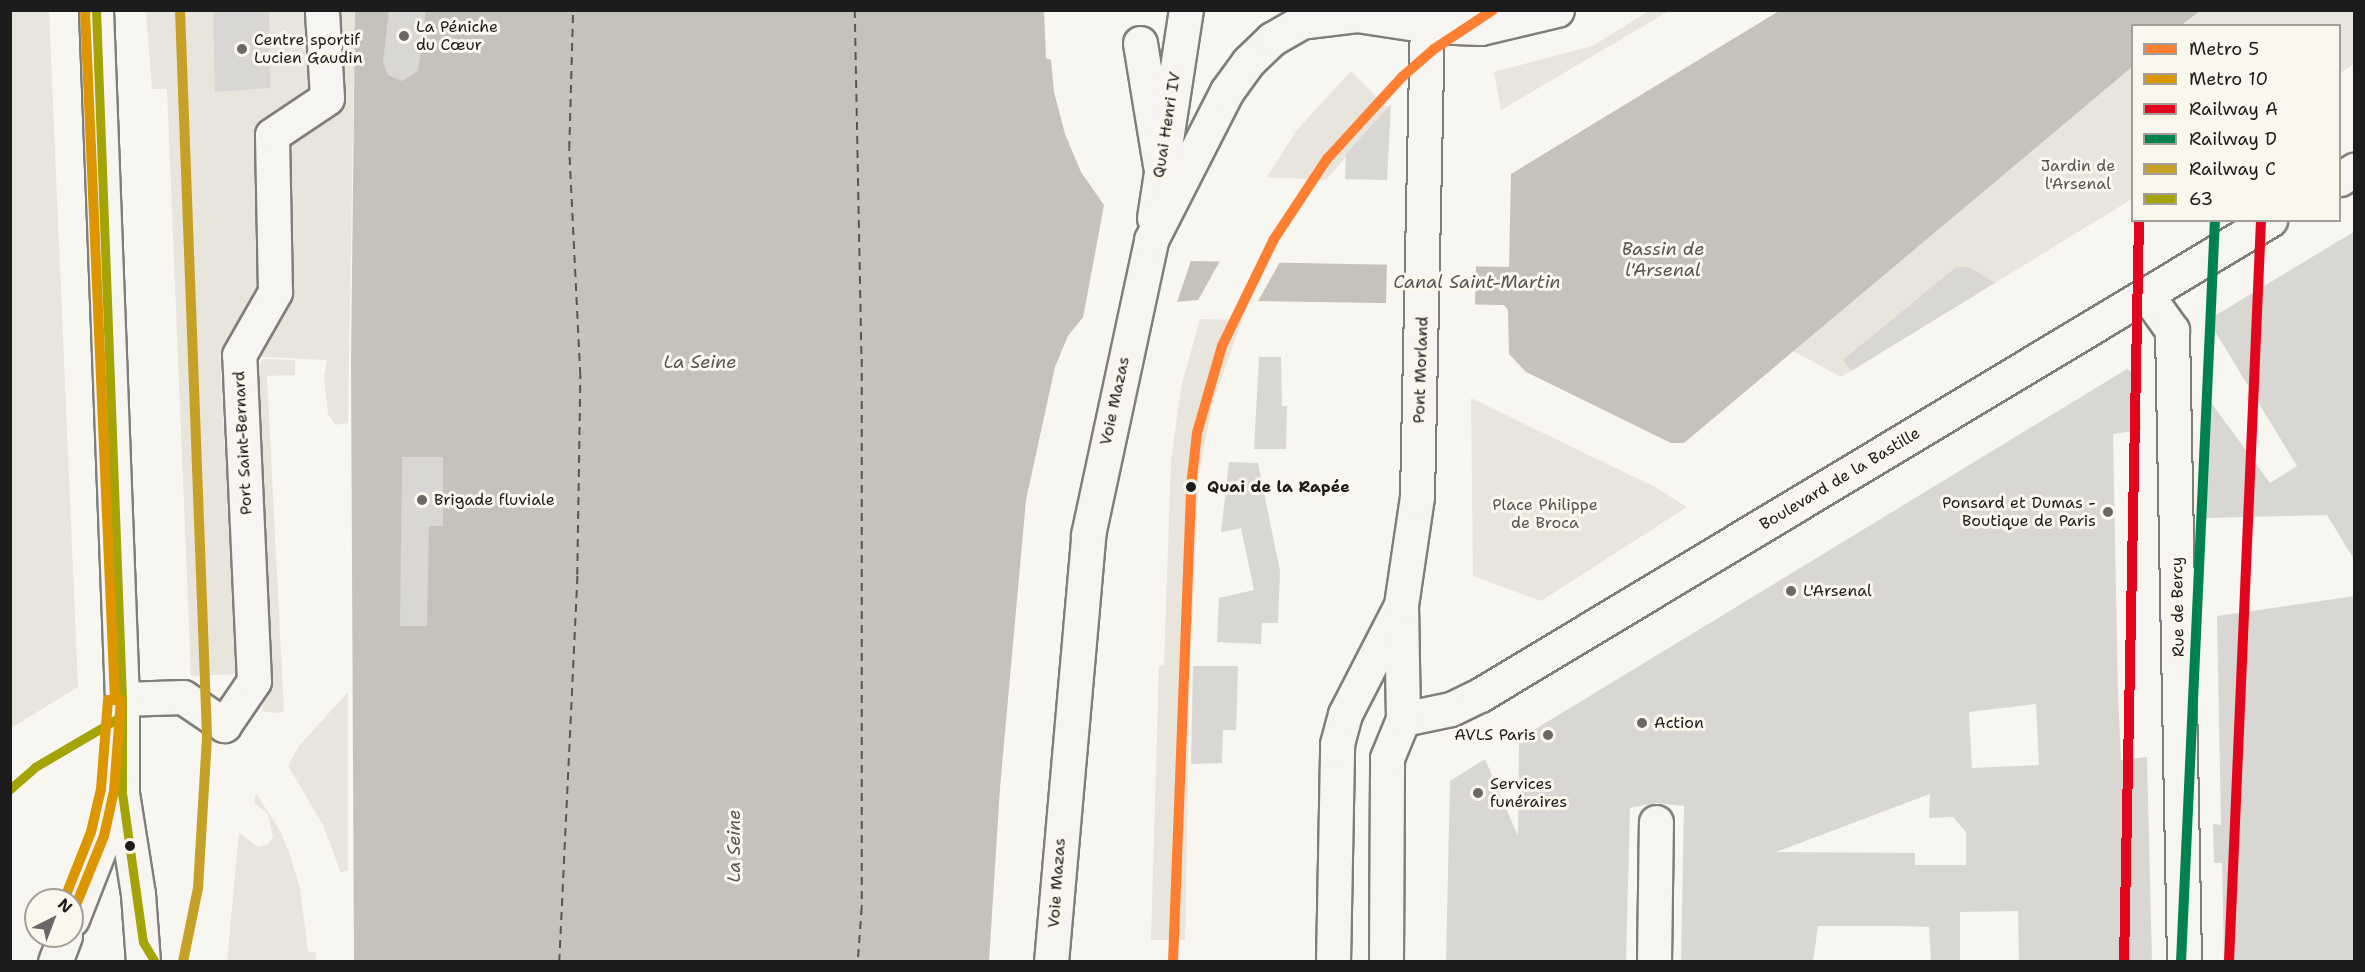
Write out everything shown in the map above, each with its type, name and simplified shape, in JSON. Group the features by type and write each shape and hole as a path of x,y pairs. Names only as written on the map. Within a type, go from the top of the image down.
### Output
{"main road":[{"path":"96,10 122,699 122,793 147,955"},
{"name":"Port Saint-Bernard","path":"122,699 183,697 224,725 254,681 239,356 274,292 272,135 327,98 322,10"},
{"name":"Quai Henri IV","path":"1175,165 1186,10"},
{"name":"Voie Mazas","path":"1051,962 1088,535 1135,304 1151,240 1175,165 1248,62 1272,39 1310,14 1428,18 1494,27 1557,10"},
{"name":"Pont Morland","path":"1401,605 1417,496 1428,18"},
{"path":"1140,43 1175,165"},
{"path":"2341,178 2355,170"},
{"name":"Boulevard de la Bastille","path":"1403,719 1452,709 1473,699 2267,222"},
{"name":"Rue de Bercy","path":"2147,295 2172,330 2184,962"},
{"path":"1386,962 1387,758 1403,719 1401,605"},
{"path":"1333,962 1336,744 1345,714 1401,605"},
{"path":"84,889 122,793"},
{"path":"1654,962 1656,822"}],"shaded area":[{"path":"11,10 49,11 78,687 11,728"},
{"path":"146,11 355,11 348,423 335,425 328,414 324,376 327,360 220,355 236,674 191,676 167,89 152,89"},
{"path":"1649,11 1669,11 1501,110 1494,72 1592,46"},
{"path":"2200,11 2354,11 2354,64 2341,72 2341,24 2184,24"},
{"name":"Jardin de l'Arsenal","path":"2131,68 2131,200 1841,377 1793,351"},
{"path":"1351,71 1388,108 1326,180 1267,177 1297,130"},
{"path":"1200,319 1242,320 1212,405 1199,475 1190,665 1185,940 1151,940 1159,666 1164,665 1171,462 1181,387"},
{"path":"263,359 295,360 295,375 267,376 284,712 274,713 262,711 270,675 256,369"},
{"name":"Place Philippe de Broca","path":"1471,398 1655,487 1687,507 1541,601 1473,576"},
{"path":"348,692 348,870 341,873 322,823 288,766 299,746"},
{"path":"256,793 279,829 289,852 300,888 308,951 316,953 316,961 227,961 239,833 258,847 268,844 273,837 268,814 254,803"}],"water":[{"name":"La Seine","path":"355,11 1044,11 1046,58 1051,60 1054,92 1065,134 1081,172 1104,205 1142,236 1191,261 1509,267 1511,174 1779,11 2200,11 2183,24 2131,24 2131,68 1684,443 1671,443 1526,372 1509,354 1508,310 1504,305 1198,300 1108,308 1084,316 1068,336 1055,367 1026,500 1000,788 989,961 354,962 351,361"}],"pier":[{"path":"1105,200 1144,233 1192,258 1176,305 1108,311 1082,323"},
{"path":"1221,259 1281,260 1257,303 1196,304"},
{"path":"1387,262 1476,264 1475,308 1386,305"}],"building":[{"name":"Centre sportif Lucien Gaudin","path":"213,10 269,10 270,88 215,92"},
{"name":"La Péniche du Cœur","path":"389,10 426,10 418,71 402,81 388,75 383,62"},
{"path":"1391,104 1387,180 1345,179 1346,154"},
{"path":"2355,231 2355,561 2327,515 2206,518 2204,393 2270,483 2297,466 2208,320"},
{"path":"1956,267 1969,267 1995,283 1851,371 1843,360"},
{"path":"1259,357 1281,357 1282,406 1287,406 1286,449 1254,449"},
{"path":"2127,369 2139,375 2141,430 2113,434 2118,694 2121,760 2147,757 2152,962 2019,962 2018,911 1960,912 1960,962 1931,962 1929,927 1818,926 1813,962 1681,962 1684,806 1656,803 1630,808 1626,962 1446,962 1450,781 1485,759 1518,836 1519,739","holes":["2036,704 2039,765 1972,768 1969,712","1930,794 1929,818 1953,817 1966,832 1966,865 1915,865 1915,853 1776,852"]},
{"path":"402,457 443,457 443,526 429,526 427,626 400,626"},
{"path":"1229,462 1258,463 1280,571 1278,623 1262,623 1261,644 1217,642 1219,598 1254,590 1241,528 1221,532"},
{"path":"2355,596 2355,962 2224,962 2222,863 2214,863 2213,824 2221,825 2217,616"},
{"path":"1193,666 1238,666 1236,730 1223,730 1222,763 1191,764"}],"ferry route":[{"path":"559,962 577,575 580,375 569,149 573,10"},
{"path":"855,10 862,359 862,907 858,962"}],"metro line":[{"name":"10","path":"85,10 115,700"},
{"name":"5","path":"1173,962 1191,487 1197,433 1222,346 1274,239 1327,159 1402,77 1434,49 1493,10"},
{"name":"10","path":"69,888 91,832 101,789 108,700 121,700 114,791 104,836 83,888"}],"rail line":[{"name":"C","path":"180,10 207,737 198,888 183,962"},
{"name":"A","path":"2124,962 2139,222"},
{"name":"D","path":"2181,962 2215,222"},
{"name":"A","path":"2229,962 2261,222"}],"transit line":[{"name":"63","path":"96,10 122,699 122,793 143,942 155,962"},
{"name":"63","path":"10,789 35,767 122,716"}],"place":[{"name":"La Péniche du Cœur","path":"404,36"},
{"name":"Centre sportif Lucien Gaudin","path":"242,49"},
{"name":"Quai de la Rapée","path":"1191,487"},
{"name":"Brigade fluviale","path":"422,500"},
{"name":"Ponsard et Dumas - Boutique de Paris","path":"2108,512"},
{"name":"L'Arsenal","path":"1791,591"},
{"name":"Action","path":"1642,723"},
{"name":"AVLS Paris","path":"1548,735"},
{"name":"Services funéraires","path":"1478,793"}],"water label":[{"name":"Bassin de l'Arsenal","path":"1663,260"},
{"name":"Canal Saint-Martin","path":"1477,282"}]}
